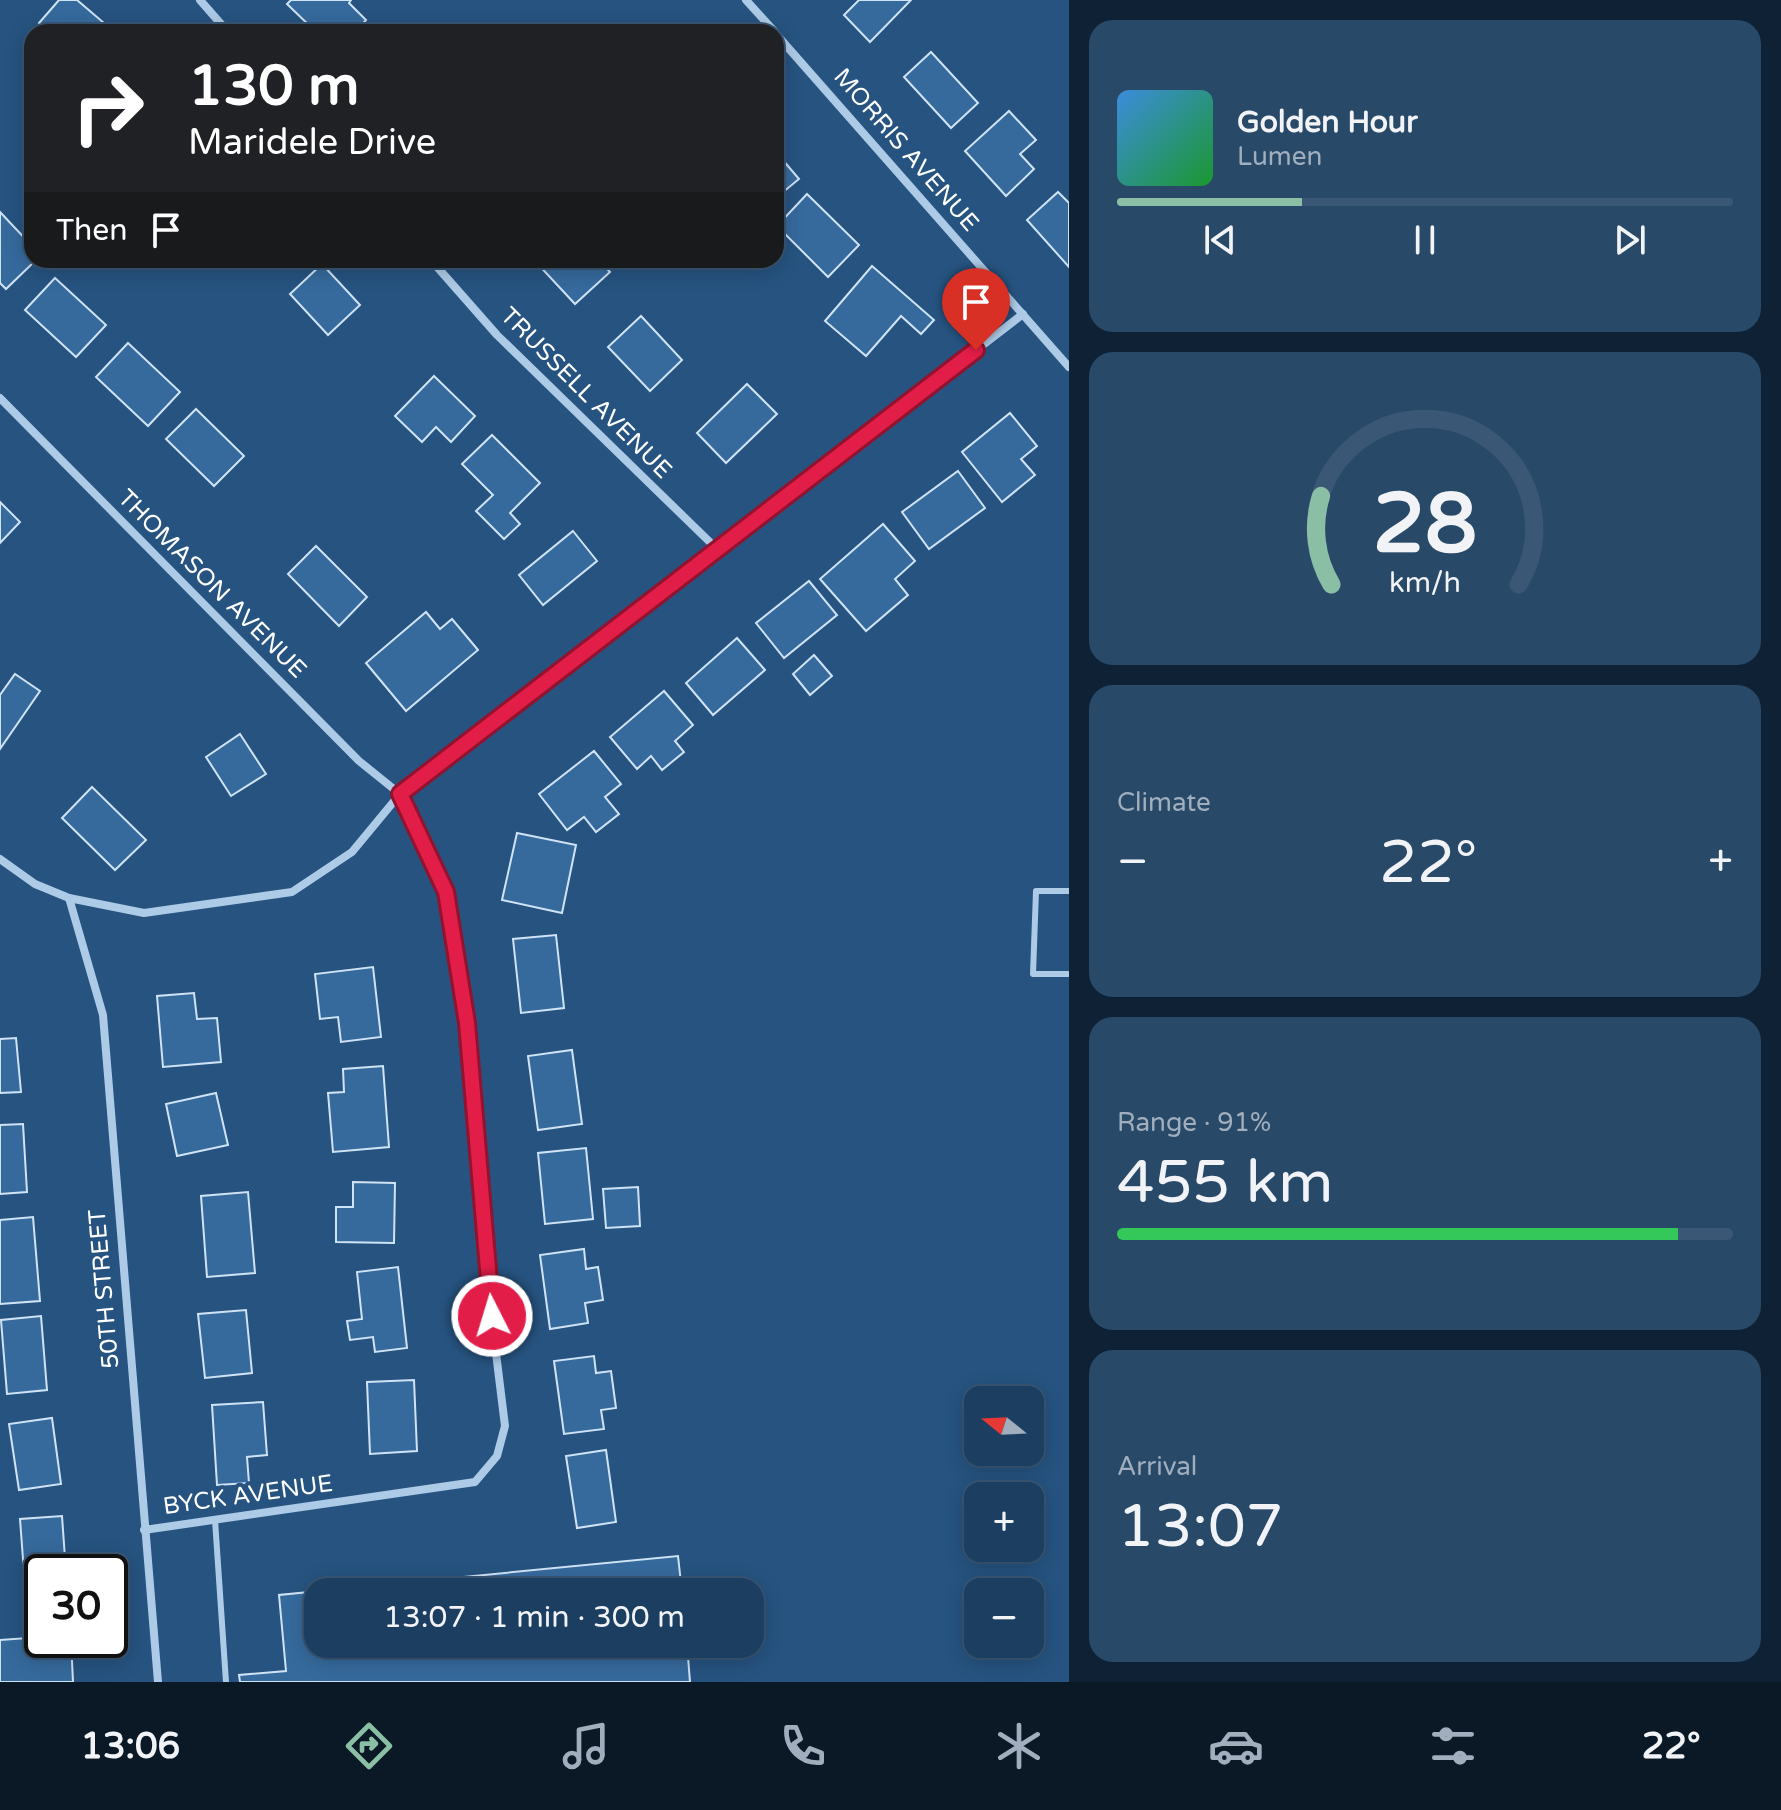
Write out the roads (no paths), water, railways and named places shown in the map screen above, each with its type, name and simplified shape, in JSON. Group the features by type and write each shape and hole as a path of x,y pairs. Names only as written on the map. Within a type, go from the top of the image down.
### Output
{"street":[{"path":"200,0 221,24"},
{"name":"MORRIS AVENUE","path":"746,0 767,24"},
{"name":"MORRIS AVENUE","path":"784,43 1069,367"},
{"name":"TRUSSELL AVENUE","path":"438,268 497,335 718,550"},
{"path":"0,859 35,884 69,898 144,913 292,892 352,852 400,794 1023,314"},
{"name":"THOMASON AVENUE","path":"0,398 359,761 400,794"},
{"name":"BYCK AVENUE","path":"144,1530 475,1482 497,1456 505,1426 467,1023 446,892 400,794"},
{"name":"50TH STREET","path":"69,898 103,1015 158,1682"}],"lane":[{"path":"1069,891 1036,891 1033,974 1069,974"},
{"path":"215,1520 226,1682"}]}
